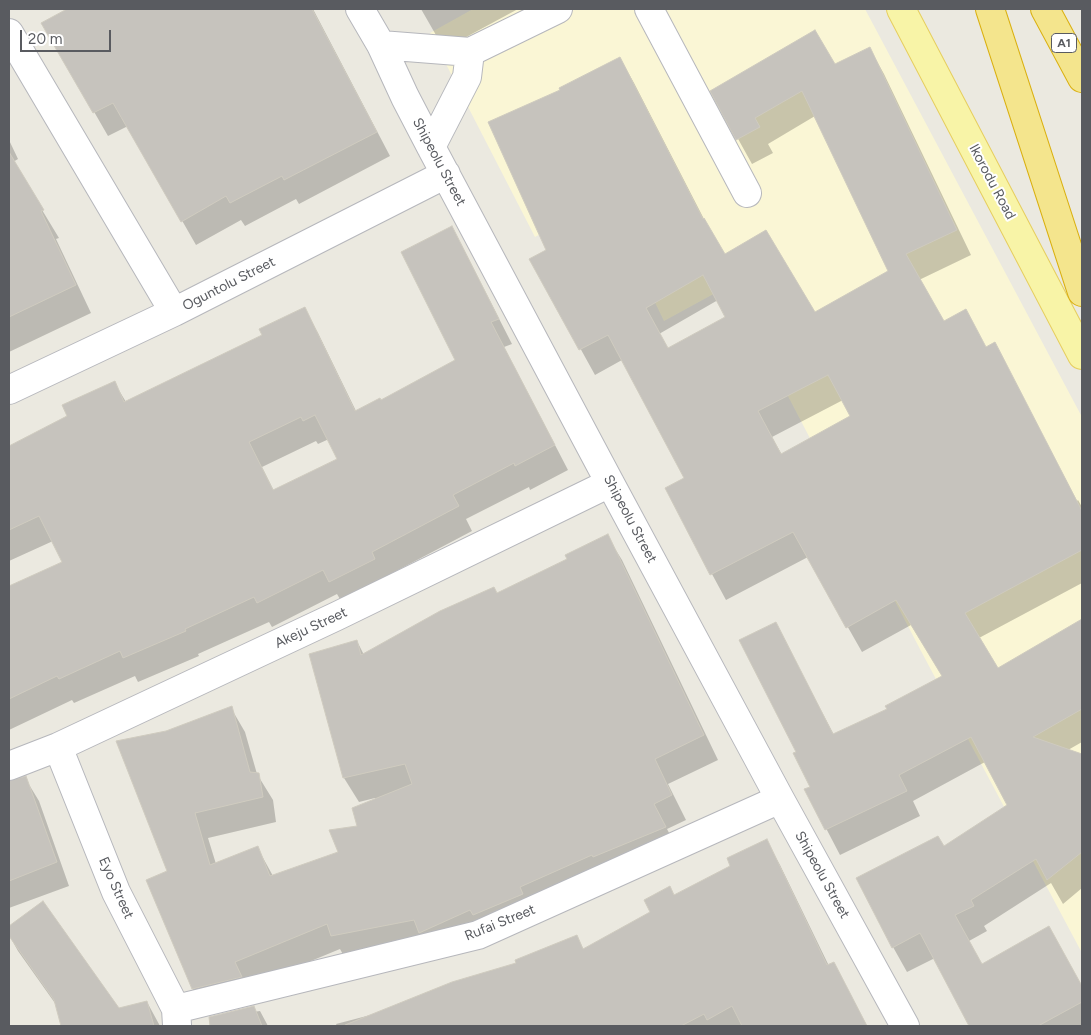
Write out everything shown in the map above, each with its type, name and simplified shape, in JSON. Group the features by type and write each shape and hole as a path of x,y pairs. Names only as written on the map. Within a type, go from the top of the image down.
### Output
{"highway":[{"path":"990,9 1082,292"},
{"name":"A1","path":"1045,9 1082,78"}],"main road":[{"name":"Ikorodu Road","path":"901,9 1082,355"}],"street":[{"name":"Shipeolu Street","path":"360,9 431,147 610,483 905,1026"},
{"path":"380,45 470,52 558,9"},
{"path":"649,9 747,193"},
{"path":"9,33 174,312"},
{"path":"431,147 467,77 470,52"},
{"name":"Oguntolu Street","path":"9,390 174,312 446,174"},
{"name":"Akeju Street","path":"9,766 58,748 337,616 610,483"},
{"name":"Eyo Street","path":"58,748 116,892 176,1017"},
{"name":"Rufai Street","path":"176,1017 478,935 780,799"}],"shaded area":[{"path":"473,9 865,9 1082,417 1082,953 921,651 730,285 664,321 605,199 535,237 430,33"}],"building":[{"path":"67,9 312,9 377,132 284,180 282,176 230,203 226,196 181,222 113,103 93,113 41,23"},
{"path":"815,30 835,64 870,47 957,230 906,254 944,321 966,309 986,347 995,342 1082,511 1082,550 965,613 998,668 1082,619 1082,709 1033,737 1082,754 1082,852 1047,880 1036,859 971,900 974,906 955,915 982,964 1049,926 1082,986 1082,1002 1038,1026 969,1026 920,933 892,948 856,878 938,836 944,846 1007,805 971,737 899,775 907,791 825,830 804,789 810,787 793,753 796,752 739,640 776,622 833,734 887,709 885,706 942,676 896,600 846,628 793,532 710,575 665,488 684,478 608,335 579,350 529,259 546,250 488,122 560,90 559,88 620,57 703,219 725,254 766,230 815,312 888,271 802,91 755,118 760,127 736,140 710,91","holes":["703,275 725,317 668,348 646,308","828,375 850,416 781,454 758,411"]},
{"path":"9,152 44,210 41,211 76,285 9,317"},
{"path":"452,226 499,319 491,322 555,445 515,466 514,463 453,495 459,506 372,552 375,559 329,582 323,570 257,603 254,597 185,629 186,631 123,658 120,651 59,679 57,676 9,699 9,586 62,562 39,516 9,530 9,446 67,416 62,405 115,381 124,402 262,335 259,329 305,307 355,411 380,398 381,400 455,360 401,252","holes":["315,415 337,459 273,490 249,442 301,417 303,421"]},
{"path":"608,534 704,735 655,759 672,795 654,804 666,827 593,857 592,855 520,887 523,894 473,915 470,910 419,933 414,920 331,936 327,924 235,962 242,977 192,989 146,880 167,871 116,741 166,731 232,706 250,772 259,773 263,797 195,813 210,865 258,846 270,876 338,852 329,830 357,826 352,808 412,784 405,764 343,778 309,654 357,640 361,655 440,611 494,587 497,593 567,559 565,555"},
{"path":"26,776 57,862 9,881 9,781"},
{"path":"767,839 827,965 834,962 867,1026 742,1026 732,1006 707,1020 704,1014 681,1026 345,1026 452,982 516,963 515,960 577,935 583,949 650,912 644,900 670,886 674,895 730,866 727,858"},
{"path":"43,901 119,1008 147,1001 154,1026 61,1026 54,1000 9,936 9,926"},
{"path":"254,1006 262,1026 210,1026 209,1017"}]}
